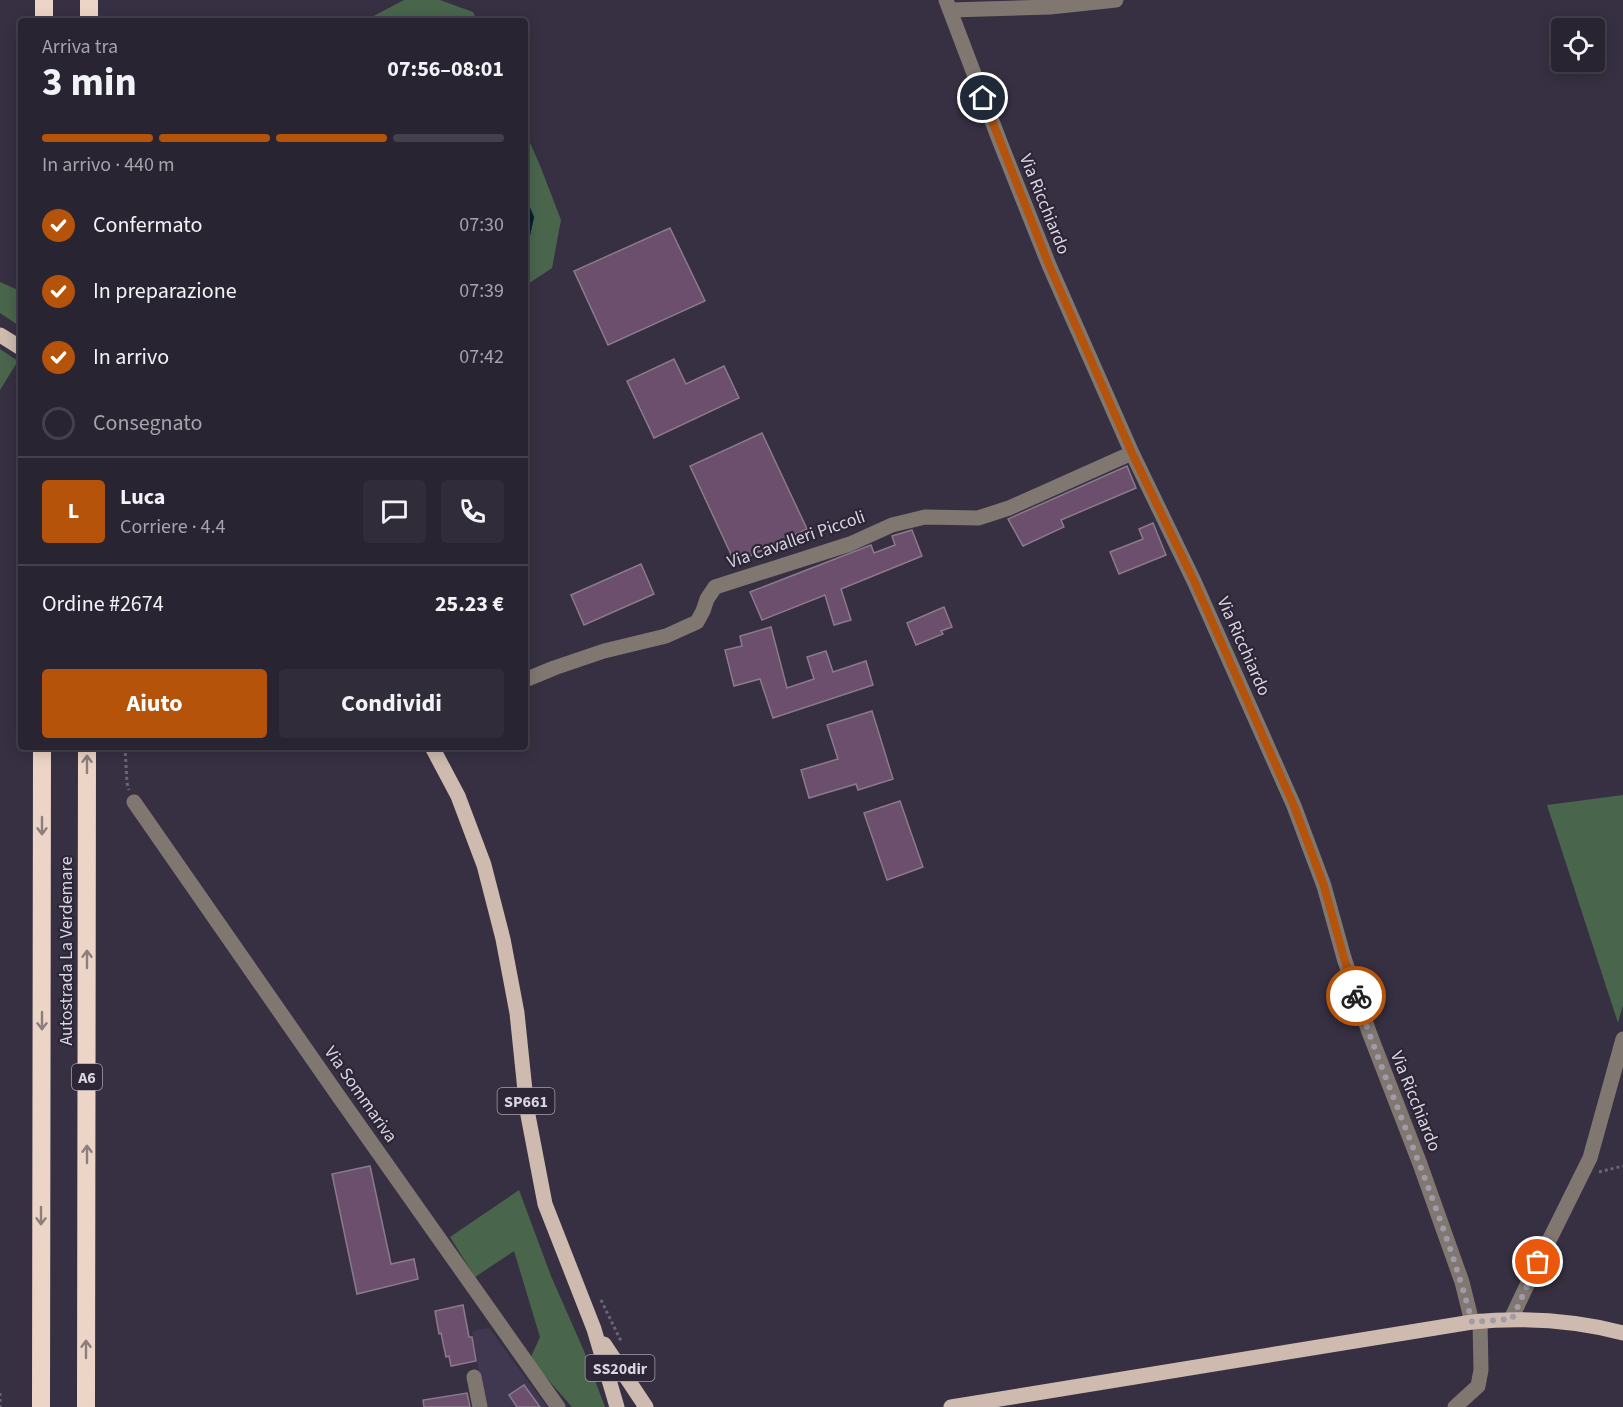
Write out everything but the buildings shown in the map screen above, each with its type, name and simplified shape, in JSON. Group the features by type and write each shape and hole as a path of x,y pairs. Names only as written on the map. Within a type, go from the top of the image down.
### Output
{"highway":[{"path":"44,0 44,18"},
{"path":"89,0 89,18"},
{"name":"Autostrada La Verdemare","path":"41,1407 42,750"},
{"name":"Autostrada La Verdemare","path":"86,1407 87,750"}],"main road":[{"path":"0,335 18,346"},
{"name":"SP661","path":"434,750 458,796 484,865 517,1013 527,1110 544,1204 594,1329"},
{"path":"951,1407 1476,1321 1555,1320 1589,1324 1623,1333"},
{"name":"SS20dir","path":"594,1329 617,1407"},
{"name":"SS20dir","path":"594,1329 646,1407"}],"street":[{"path":"948,5 1050,6 1116,0"},
{"name":"Via Ricchiardo","path":"948,5 1045,255 1132,453 1194,581 1294,806 1324,886 1368,1032 1420,1164 1476,1321 1481,1370 1478,1386 1455,1407"},
{"name":"Via Cavalleri Piccoli","path":"528,679 604,651 666,636 697,622 715,586 850,544 892,525 925,517 978,518 988,515 1009,508 1132,453"},
{"name":"Via Sommariva","path":"134,802 558,1407"},
{"path":"1512,1319 1590,1158 1623,1039"},
{"path":"474,1377 480,1407"}],"path":[{"path":"125,750 127,783 134,802"},
{"path":"0,1393 0,1407"}],"shaded area":[{"path":"489,1328 547,1407 485,1407 472,1331"}],"green space":[{"path":"404,0 440,0 473,12 476,18 370,18"},
{"path":"528,138 561,220 552,268 528,284 528,241 534,217 528,203"},
{"path":"0,282 18,290 18,325 0,313"},
{"path":"0,349 18,361 0,390"},
{"path":"1623,795 1623,1005 1618,1023 1547,805"},
{"path":"519,1190 551,1276 584,1351 605,1407 572,1407 530,1359 540,1337 514,1251 475,1277 450,1237"}],"water":[{"path":"528,203 534,217 528,241"}],"way so far":[{"path":"1356,996 1462,1281 1472,1322 1512,1319 1538,1262"}],"route":[{"path":"983,98 1049,265 1132,453 1194,581 1294,806 1324,886 1356,996"}]}
